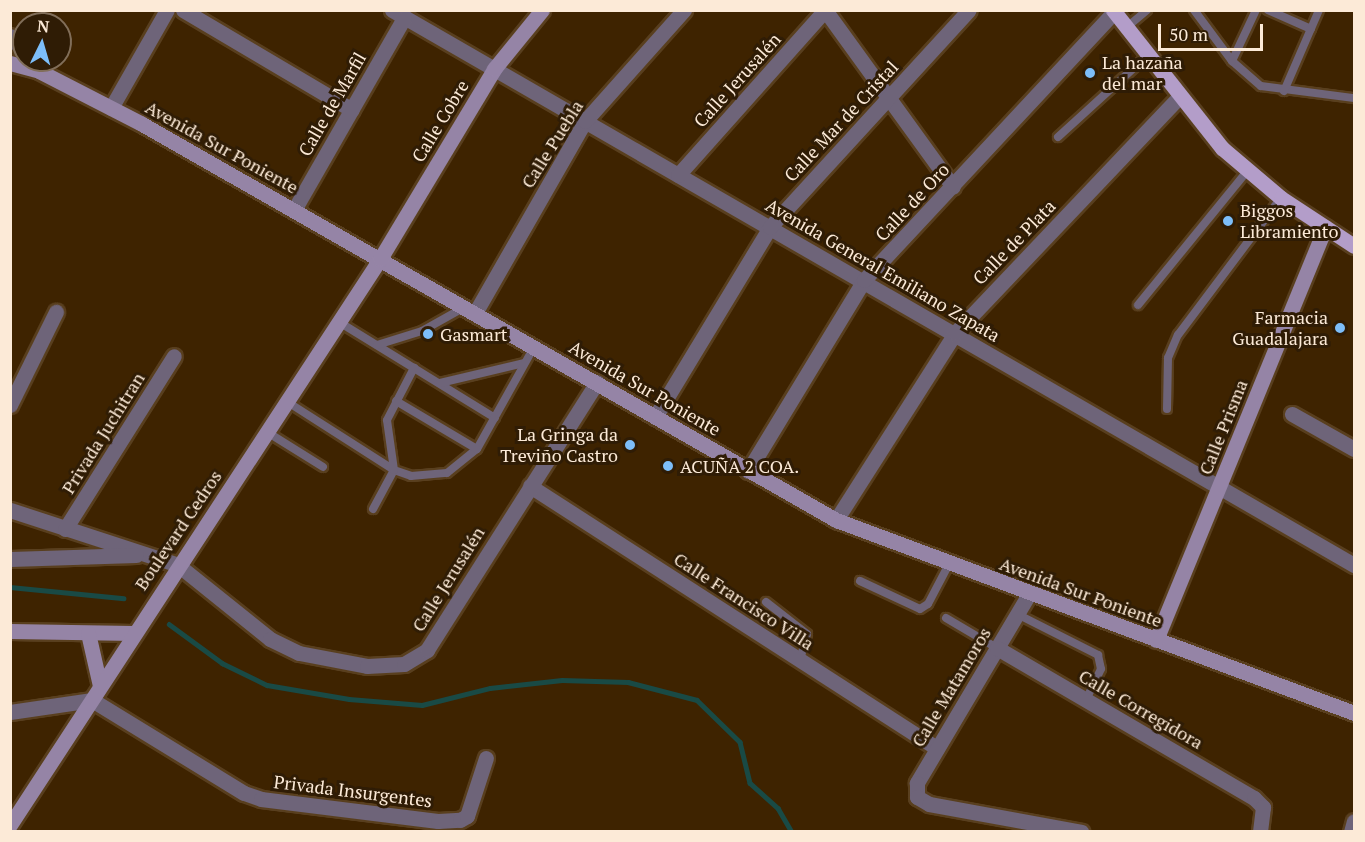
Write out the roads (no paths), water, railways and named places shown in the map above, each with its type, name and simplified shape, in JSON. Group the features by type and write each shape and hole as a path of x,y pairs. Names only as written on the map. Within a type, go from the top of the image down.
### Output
{"main road":[{"name":"Calle Cobre","path":"380,259 494,69 542,10"},
{"path":"1114,11 1200,125 1281,198 1354,246"},
{"name":"Avenida Sur Poniente","path":"46,72 294,210 836,520 1354,714"},
{"name":"Calle Prisma","path":"1156,640 1325,227"},
{"name":"Boulevard Cedros","path":"10,825 380,259"},
{"path":"10,631 134,633"},
{"path":"88,633 100,686"}],"street":[{"path":"111,108 167,10"},
{"path":"183,10 352,110"},
{"name":"Calle Puebla","path":"470,310 585,121 684,10"},
{"path":"825,10 952,187"},
{"name":"Calle Jerusalén","path":"678,175 825,10"},
{"name":"Calle Mar de Cristal","path":"655,417 770,227 969,10"},
{"name":"Calle de Oro","path":"748,471 864,280 1114,11"},
{"name":"Calle de Marfil","path":"294,210 352,110 395,12"},
{"name":"Avenida General Emiliano Zapata","path":"395,12 1220,485 1354,565"},
{"name":"Calle de Plata","path":"836,520 955,333 1179,97"},
{"path":"10,405 56,312"},
{"name":"Privada Juchitran","path":"65,529 174,356"},
{"name":"Calle Jerusalén","path":"10,510 178,566 270,639 299,653 367,666 404,664 427,650 597,382"},
{"path":"1292,414 1354,449"},
{"name":"Calle Francisco Villa","path":"530,486 937,748"},
{"path":"10,559 145,555"},
{"name":"Calle Matamoros","path":"1029,594 917,783 916,792 920,801 1081,831"},
{"name":"Calle Corregidora","path":"998,648 1254,798 1263,807 1260,831"},
{"path":"10,712 92,700"},
{"name":"Privada Insurgentes","path":"92,700 244,793 278,803 460,820 473,805 486,758"},
{"path":"1351,831 1354,821"}],"lane":[{"path":"1127,27 1147,10"},
{"path":"1194,10 1232,61 1253,82 1284,91 1354,98"},
{"path":"1232,61 1257,10"},
{"path":"1269,10 1311,29"},
{"path":"1284,91 1319,10"},
{"path":"1058,137 1147,56"},
{"path":"1138,305 1248,170"},
{"path":"1167,409 1168,358 1178,335 1281,198"},
{"path":"377,345 422,331 470,310"},
{"path":"339,322 495,418"},
{"path":"286,401 394,470 411,476 447,473 477,448 534,347"},
{"path":"440,383 524,363"},
{"path":"373,509 394,470 394,453 387,428 396,401 414,368"},
{"path":"396,401 477,448"},
{"path":"267,432 323,467"},
{"path":"860,581 920,609 928,604 949,564"},
{"path":"766,602 807,634 800,660"},
{"path":"1017,614 1098,655 1101,669 1086,700"},
{"path":"946,618 998,648"}],"waterway":[{"path":"10,587 123,598"},
{"path":"169,624 222,663 267,685 349,699 422,705 490,688 562,680 628,682 697,700 740,742 750,783 778,808 792,832"}],"place":[{"name":"La hazaña del mar","path":"1090,73"},
{"name":"Biggos Libramiento","path":"1228,221"},
{"name":"Farmacia Guadalajara","path":"1340,328"},
{"name":"Gasmart","path":"428,334"},
{"name":"La Gringa da Treviño Castro","path":"630,445"},
{"name":"ACUÑA 2 COA.","path":"668,466"}]}
